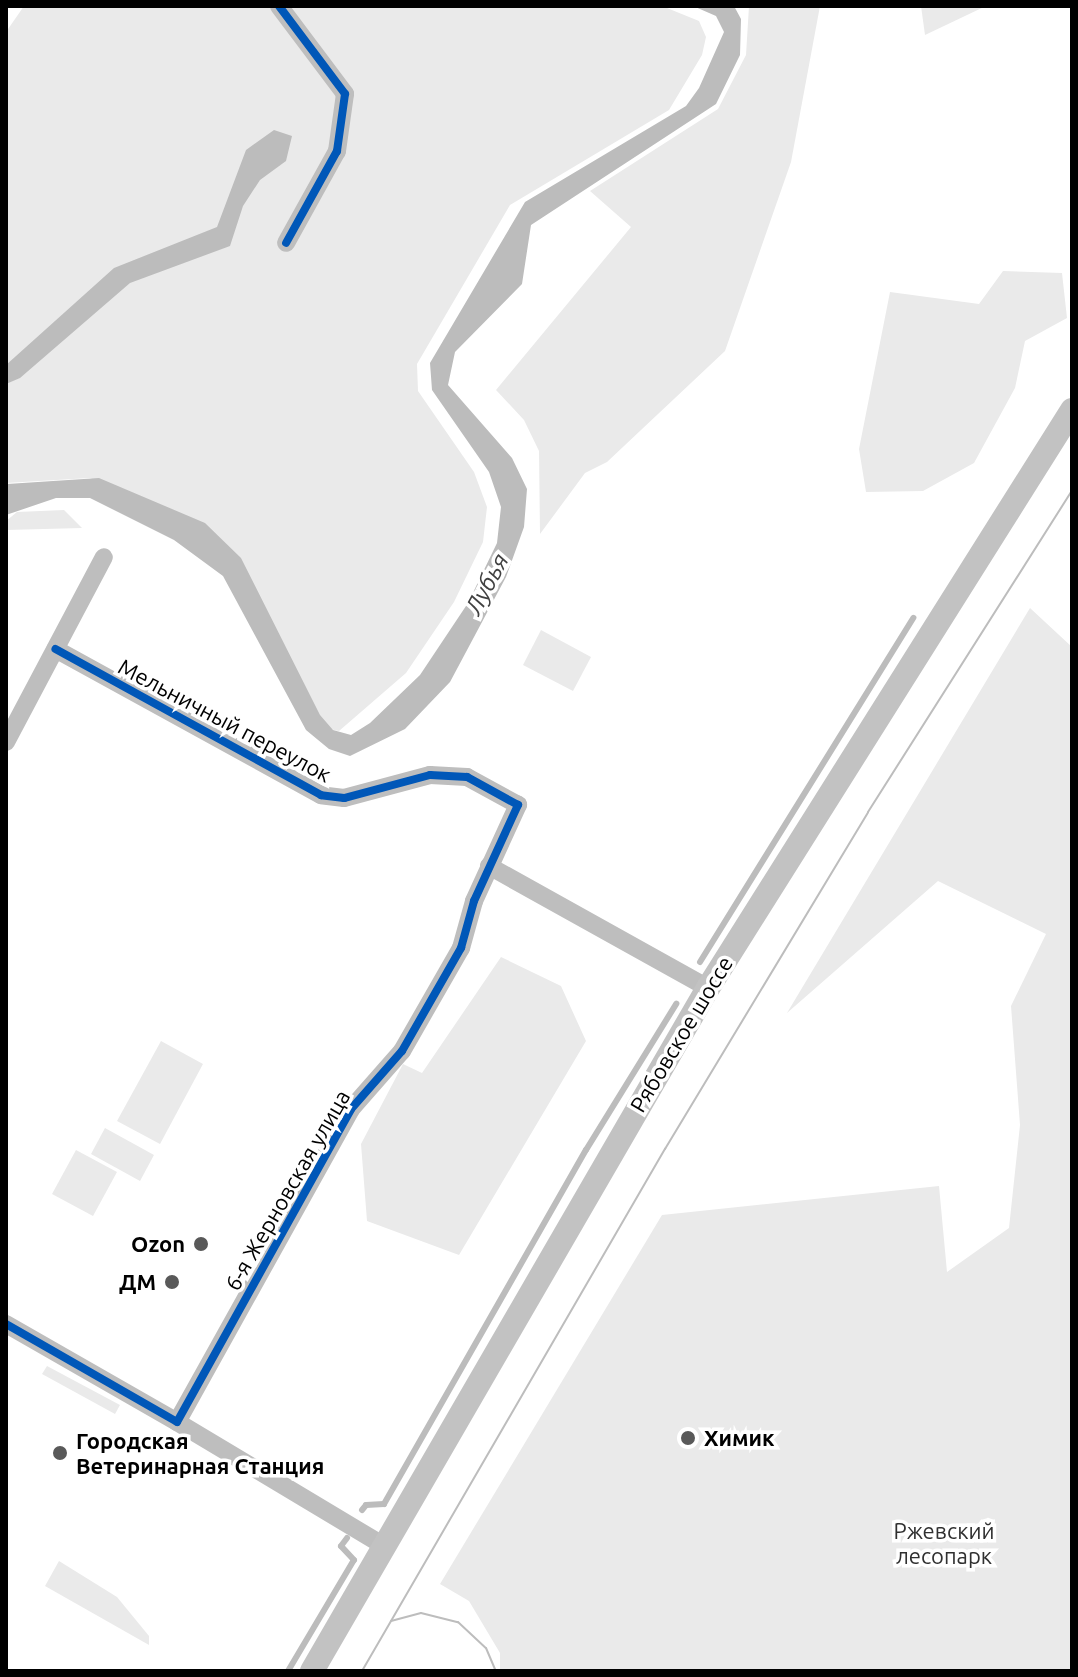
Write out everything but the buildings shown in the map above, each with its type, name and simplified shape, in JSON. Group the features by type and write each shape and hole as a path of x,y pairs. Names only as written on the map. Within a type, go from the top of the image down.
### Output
{"main road":[{"name":"Рябовское шоссе","path":"312,1671 708,988 1072,410"}],"street":[{"path":"279,6 345,94 337,151 286,243"},
{"path":"6,742 104,557"},
{"name":"Мельничный переулок","path":"55,649 321,795 344,798 430,775 467,777 518,805"},
{"name":"6-я Жерновская улица","path":"177,1422 351,1109 402,1051 453,961 489,866 518,805"},
{"path":"489,866 708,988"},
{"path":"6,1324 384,1546"}],"green space":[{"path":"24,6 662,6 699,21 706,37 702,55 669,110 510,205 417,364 418,391 474,472 487,507 483,542 454,602 406,673 339,731 320,727 230,557 120,489 90,478 6,483 6,32"},
{"path":"749,6 820,6 791,162 725,351 607,462 585,473 540,534 539,451 524,420 496,390 631,227 590,191 718,109 746,55"},
{"path":"921,6 986,6 925,35"},
{"path":"1003,271 1062,273 1067,318 1025,341 1015,388 974,463 923,491 866,492 859,449 890,292 979,304"},
{"path":"64,510 82,528 6,530 6,521 17,512"},
{"name":"Ржевский лесопарк","path":"1030,608 1072,647 1072,1671 500,1671 500,1653 469,1601 440,1584 662,1215 939,1186 947,1272 1009,1228 1020,1125 1011,1006 1046,934 938,881 787,1013"},
{"path":"541,630 591,657 573,691 523,665"},
{"path":"501,957 561,986 586,1041 459,1255 367,1221 361,1144 403,1064 422,1073"},
{"path":"161,1041 203,1064 160,1144 117,1121"},
{"path":"105,1128 154,1155 140,1181 91,1154"},
{"path":"76,1150 117,1172 93,1216 52,1194"},
{"path":"47,1366 120,1405 115,1414 42,1374"},
{"path":"59,1561 117,1597 149,1636 149,1645 45,1586"}],"water":[{"name":"Лубья","path":"693,6 734,6 741,19 740,55 716,104 531,225 522,284 455,352 448,385 512,458 527,489 524,527 506,577 450,682 405,729 350,756 329,749 306,730 223,576 174,540 90,498 56,498 6,515 7,484 99,478 205,523 241,558 320,715 333,730 351,735 370,723 420,675 468,603 497,543 501,507 489,472 432,390 430,363 525,202 686,106 699,88 724,32 716,16"},
{"path":"274,130 292,136 286,161 260,180 243,206 230,246 130,283 20,378 6,384 6,365 114,268 217,227 246,150"}],"waterway":[{"path":"700,962 913,618"},
{"path":"362,1510 366,1505 384,1504 586,1150 676,1004"},
{"path":"288,1671 354,1560 341,1546 347,1538"}],"tram line":[{"path":"362,1671 665,1149 868,812 1072,490"},
{"path":"391,1621 421,1613 458,1622 486,1648 496,1671"}],"cycle path":[{"path":"279,6 345,94 337,151 286,243"},
{"path":"6,1324 177,1422 351,1109 402,1051 461,948 474,901 518,805 467,777 430,775 344,798 321,795 55,649"}],"place":[{"name":"Ozon","path":"201,1244"},
{"name":"ДМ","path":"172,1282"},
{"name":"Химик","path":"688,1438"},
{"name":"Городская Ветеринарная Станция","path":"60,1453"}]}
